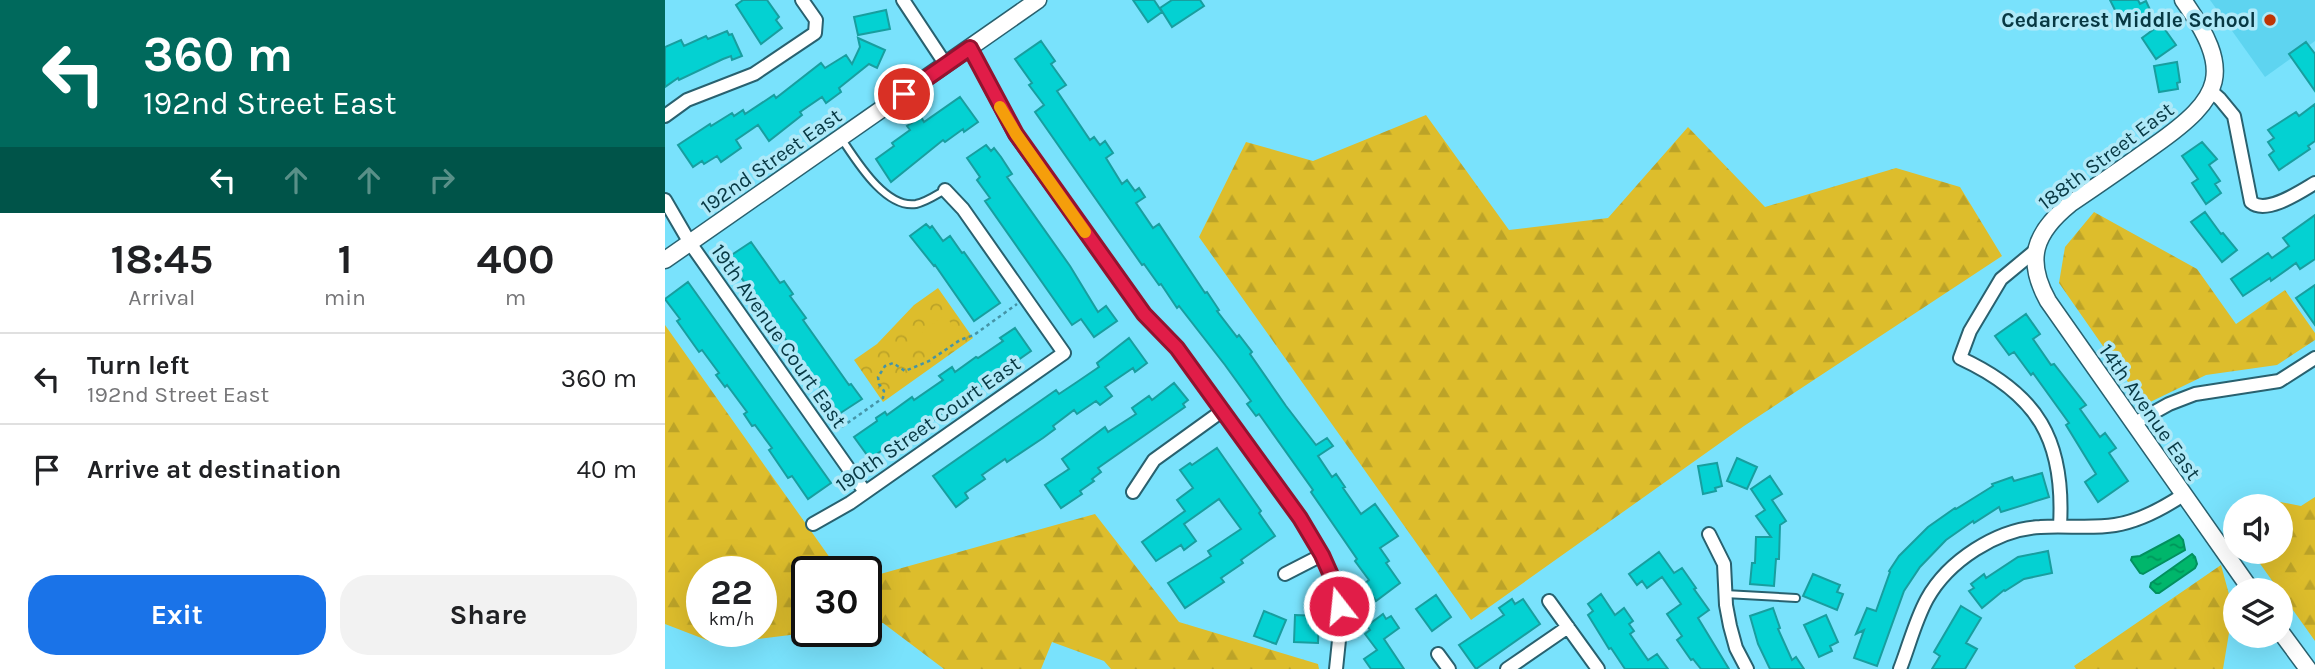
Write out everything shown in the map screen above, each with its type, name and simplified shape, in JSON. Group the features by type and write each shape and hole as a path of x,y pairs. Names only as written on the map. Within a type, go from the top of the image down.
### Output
{"street":[{"path":"665,116 687,100 754,74 815,33 817,20 802,0"},
{"path":"903,0 946,65"},
{"name":"192nd Street East","path":"665,260 1038,0"},
{"path":"2183,0 2206,34 2213,52 2215,69 2211,91 2234,116 2251,202 2258,208 2271,205 2315,183"},
{"path":"970,48 1016,134 1144,314 1177,348 1300,518 1322,555 1338,591 1341,621 1336,669"},
{"name":"188th Street East","path":"2060,526 2060,479 2057,462 2040,421 2021,396 2004,381 1960,358 1970,331 2001,279 2036,250 2045,229 2061,212 2187,121 2201,107 2211,91"},
{"path":"945,190 963,209 1025,298"},
{"name":"19th Avenue Court East","path":"665,200 690,243 865,492"},
{"name":"14th Avenue East","path":"2036,250 2036,276 2048,301 2242,578"},
{"name":"190th Street Court East","path":"813,524 865,492 1064,353 1025,298"},
{"path":"2133,424 2169,404 2195,394 2279,381 2315,358"},
{"path":"1133,492 1154,460 1222,411"},
{"path":"1900,669 1913,628 1928,597 1941,579 1975,550 2012,533 2037,527 2089,527 2125,523 2168,506 2183,495"},
{"path":"1709,534 1724,564 1726,605 1735,648 1747,669"},
{"path":"1285,574 1322,555"},
{"path":"1549,601 1598,669"},
{"path":"1507,669 1568,627"},
{"path":"2293,648 2308,669"},
{"path":"1438,654 1449,669"}],"lane":[{"path":"841,138 872,182 906,205 919,204 945,190"},
{"path":"1725,594 1796,598"}],"path":[{"path":"827,438 883,398 884,391 878,377 885,366 894,363 905,371 929,361 960,340 974,335 1025,298"}],"shaded area":[{"name":"Cedarcrest Middle School","path":"2210,0 2315,0 2315,41 2265,77"}],"green space":[{"path":"1426,115 1509,230 1608,218 1688,127 1765,207 1896,168 1960,187 2002,256 1744,426 1471,620 1199,237 1246,142 1313,161"},
{"path":"2094,212 2197,269 2236,324 2285,290 2315,333 2315,340 2277,365 2206,375 2144,405 2059,283 2065,247"},
{"path":"938,288 973,338 883,402 854,360 877,344 914,305"},
{"path":"945,315 961,337 938,354 922,332"},
{"path":"665,325 829,556 791,556 791,635 777,637 777,556 686,556 686,632 665,624"},
{"path":"2315,497 2315,641 2293,610 2293,578 2270,578 2260,564 2293,564 2293,504 2301,506"},
{"path":"1095,514 1179,622 1318,664 1319,669 1111,669 1104,661 1052,642 1041,669 944,669 882,623 882,574"},
{"path":"2221,565 2225,578 2223,648 2226,648 2223,669 2076,669 2074,666"}],"water":[{"path":"2179,535 2185,550 2143,574 2140,573 2131,560 2132,557 2140,556"},
{"path":"2192,554 2197,564 2195,568 2159,593 2150,587 2151,583"}],"building":[{"path":"743,0 767,0 779,17 776,20 782,28 761,44 736,5"},
{"path":"1133,0 1154,0 1162,12 1148,22"},
{"path":"1172,0 1200,0 1204,6 1172,27 1160,8"},
{"path":"2110,0 2138,0 2140,4 2146,1 2152,14 2126,26"},
{"path":"886,10 890,29 858,35 854,17"},
{"path":"2161,24 2176,45 2156,59 2142,38"},
{"path":"727,31 729,35 732,34 742,56 732,60 731,56 723,59 679,80 678,78 665,87 665,47 681,40 684,46 706,36 708,39"},
{"path":"858,38 885,50 877,68 869,64 839,88 841,92 826,103 822,97 800,112 802,115 769,141 758,125 736,140 741,148 721,162 717,156 693,167 678,145 732,113 734,116 743,110 745,114 774,95 776,98 821,63 825,68 846,55 852,64 860,47"},
{"path":"1041,41 1055,61 1051,64 1066,85 1057,91 1090,140 1094,137 1100,145 1105,141 1113,153 1106,158 1122,184 1127,180 1135,191 1139,188 1145,197 1136,203 1153,228 1159,224 1219,310 1217,311 1252,352 1250,354 1316,445 1327,438 1333,446 1318,456 1332,477 1336,474 1361,514 1375,504 1398,536 1380,548 1389,561 1386,563 1400,583 1376,601 1364,584 1369,580 1355,561 1357,559 1311,492 1313,490 1259,414 1256,416 1247,404 1251,401 1179,306 1177,308 1161,284 1159,285 1144,264 1142,265 1035,112 1044,105 1015,59"},
{"path":"2306,42 2315,54 2315,91 2289,54"},
{"path":"2177,62 2180,82 2177,83 2178,89 2159,92 2154,66"},
{"path":"960,97 978,122 945,142 943,140 891,182 876,159 910,130 907,126 921,117 924,122"},
{"path":"2315,104 2315,141 2308,146 2310,149 2279,170 2269,155 2274,151 2268,142 2274,138 2268,130 2296,112 2299,116"},
{"path":"2202,142 2217,159 2209,165 2220,181 2215,184 2221,193 2206,204 2192,183 2198,179 2182,156"},
{"path":"986,145 991,151 994,148 1001,157 1012,174 1007,177 1070,266 1098,312 1106,306 1117,321 1094,337 1081,319 1072,325 985,201 990,198 977,180 980,177 967,158"},
{"path":"2205,212 2237,250 2222,262 2191,222"},
{"path":"2315,215 2315,259 2300,269 2296,263 2243,296 2231,279 2268,253 2272,258 2289,246 2283,238"},
{"path":"926,224 930,228 932,226 943,241 950,236 1000,303 974,321 935,265 910,236"},
{"path":"751,242 780,283 784,281 793,294 790,296 806,318 803,320 862,399 839,414 727,258"},
{"path":"688,282 831,483 808,499 792,476 788,478 769,450 772,448 744,414 747,412 727,385 725,387 716,375 719,373 702,350 699,352 677,321 680,319 665,299"},
{"path":"2315,285 2315,325 2296,298"},
{"path":"2026,314 2040,334 2033,339 2051,365 2054,364 2086,405 2080,409 2100,437 2105,433 2116,448 2109,453 2128,481 2098,502 2085,482 2096,474 2066,425 2069,423 2033,373 2031,375 2014,352 2009,355 1995,336"},
{"path":"1015,328 1031,351 895,447 892,443 870,459 854,437 885,412 887,415 943,380 939,376 952,367 955,372 978,358 1003,341 1000,338"},
{"path":"1129,338 1147,363 1135,372 1133,368 1105,387 1112,396 1100,405 1096,401 1077,414 1074,410 1053,426 1055,429 1043,438 982,475 985,479 965,493 968,498 956,507 933,476 1056,390 1059,394 1099,367 1097,363"},
{"path":"1174,383 1188,400 1183,404 1185,407 1098,468 1101,472 1080,491 1082,494 1061,508 1045,485 1069,469 1062,459 1105,427 1108,432 1136,414 1132,408 1149,396 1152,400"},
{"path":"1217,448 1275,536 1221,578 1224,582 1185,608 1168,583 1211,556 1208,551 1241,529 1219,499 1184,524 1196,541 1184,550 1181,545 1156,561 1142,542 1185,511 1177,500 1193,488 1180,470"},
{"path":"1737,458 1757,467 1747,489 1727,481"},
{"path":"1717,463 1722,486 1715,488 1716,491 1703,494 1698,466"},
{"path":"2042,473 2049,497 2001,512 1999,507 1946,540 1920,567 1904,591 1877,666 1854,658 1864,630 1856,634 1867,608 1876,611 1889,571 1899,556 1928,527 1993,486 1992,484 2012,477 2014,481"},
{"path":"1770,476 1782,494 1772,500 1786,521 1780,525 1779,559 1776,559 1774,586 1750,584 1752,563 1755,563 1756,537 1771,537 1756,516 1765,510 1751,489"},
{"path":"2048,551 2052,573 2024,579 2004,590 1982,608 1969,591 1974,588 1971,584 1984,574 1986,578 2018,557"},
{"path":"1659,552 1674,573 1682,568 1696,588 1694,589 1709,610 1698,618 1729,669 1701,669 1691,660 1677,640 1682,636 1667,614 1681,604 1662,577 1647,588 1642,581 1637,585 1629,574"},
{"path":"1813,574 1840,585 1837,592 1843,594 1837,610 1803,596"},
{"path":"1601,594 1615,615 1624,608 1633,621 1629,624 1634,631 1630,634 1648,660 1657,654 1668,669 1625,669 1588,615 1593,611 1588,604"},
{"path":"1436,595 1451,617 1432,631 1416,609"},
{"path":"1512,599 1515,604 1523,599 1540,624 1476,669 1459,645 1504,615 1499,608"},
{"path":"1961,606 1981,618 1966,643 1977,649 1965,669 1932,669 1940,656 1934,652"},
{"path":"1773,608 1780,628 1778,629 1792,660 1796,657 1804,669 1770,669 1758,644 1750,616"},
{"path":"1264,611 1286,620 1276,644 1254,636"},
{"path":"1383,614 1386,619 1391,616 1399,628 1384,639 1404,669 1371,669 1364,659 1377,650 1365,634 1370,630 1367,626"},
{"path":"1295,615 1319,616 1318,643 1294,642"},
{"path":"1826,615 1838,642 1830,646 1832,651 1819,657 1804,625"}],"slow traffic":[{"path":"1000,107 1085,232"}],"place":[{"name":"Cedarcrest Middle School","path":"2270,20"}],"route":[{"path":"904,94 970,48 1016,134 1144,314 1177,348 1300,518 1322,555 1338,591 1339,606"}]}
